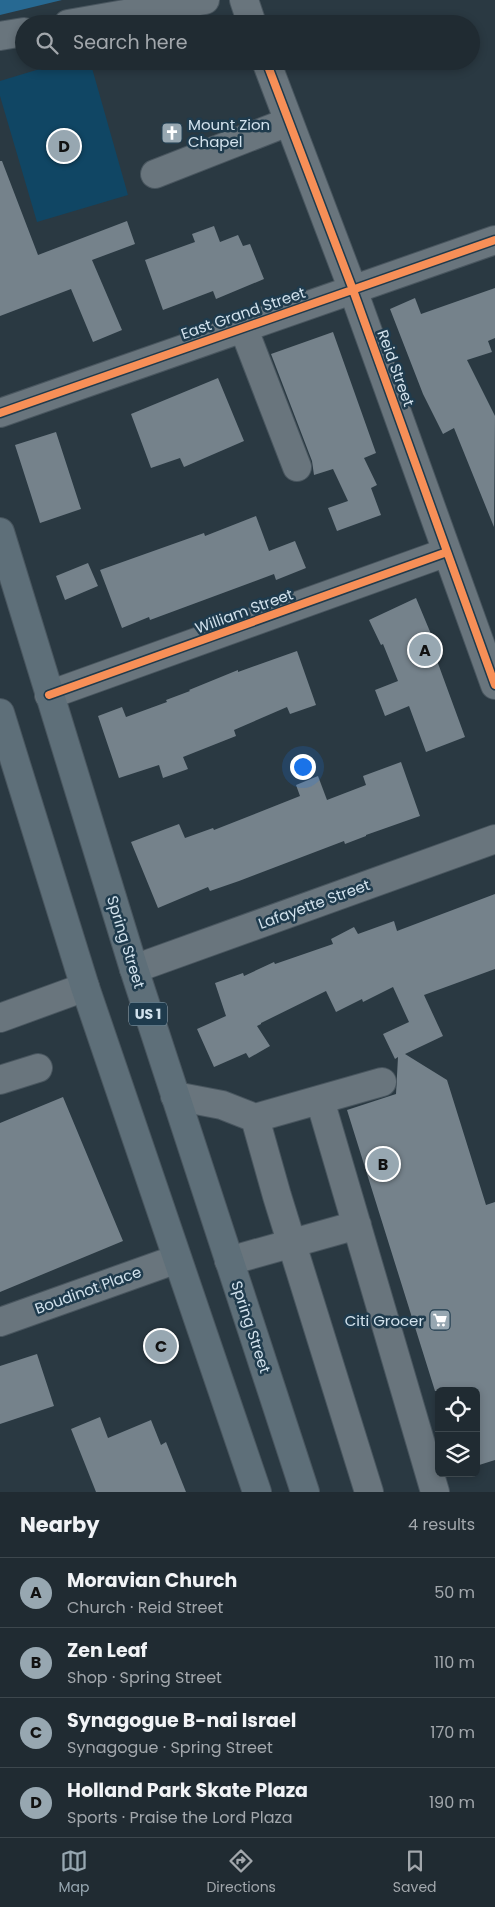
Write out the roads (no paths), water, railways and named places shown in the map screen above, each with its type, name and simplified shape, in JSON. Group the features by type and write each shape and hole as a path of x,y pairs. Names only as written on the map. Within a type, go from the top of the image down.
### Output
{"highway":[{"name":"Spring Street","path":"0,532 134,969 305,1492"},
{"path":"0,714 85,987 257,1492"}],"street":[{"path":"119,15 205,0"},
{"path":"244,0 249,15"},
{"path":"0,36 15,34"},
{"name":"Reid Street","path":"269,70 353,290 495,685"},
{"path":"155,174 288,122"},
{"name":"East Grand Street","path":"0,413 495,240"},
{"path":"243,327 297,467"},
{"name":"William Street","path":"49,695 447,552"},
{"name":"Lafayette Street","path":"134,969 495,839"},
{"path":"0,1018 85,987"},
{"path":"0,1080 38,1068"},
{"path":"175,1096 222,1105 255,1118 382,1082"},
{"path":"320,1100 435,1492"},
{"path":"255,1118 369,1492"},
{"path":"229,1261 357,1225"},
{"name":"Boudinot Place","path":"0,1322 177,1259"}],"place":[{"name":"Mount Zion Chapel","path":"172,133"},
{"name":"Holland Park Skate Plaza","path":"64,146"},
{"name":"Moravian Church","path":"425,650"},
{"name":"Zen Leaf","path":"383,1164"},
{"name":"Citi Grocer","path":"440,1320"},
{"name":"Synagogue B-nai Israel","path":"161,1346"}]}
